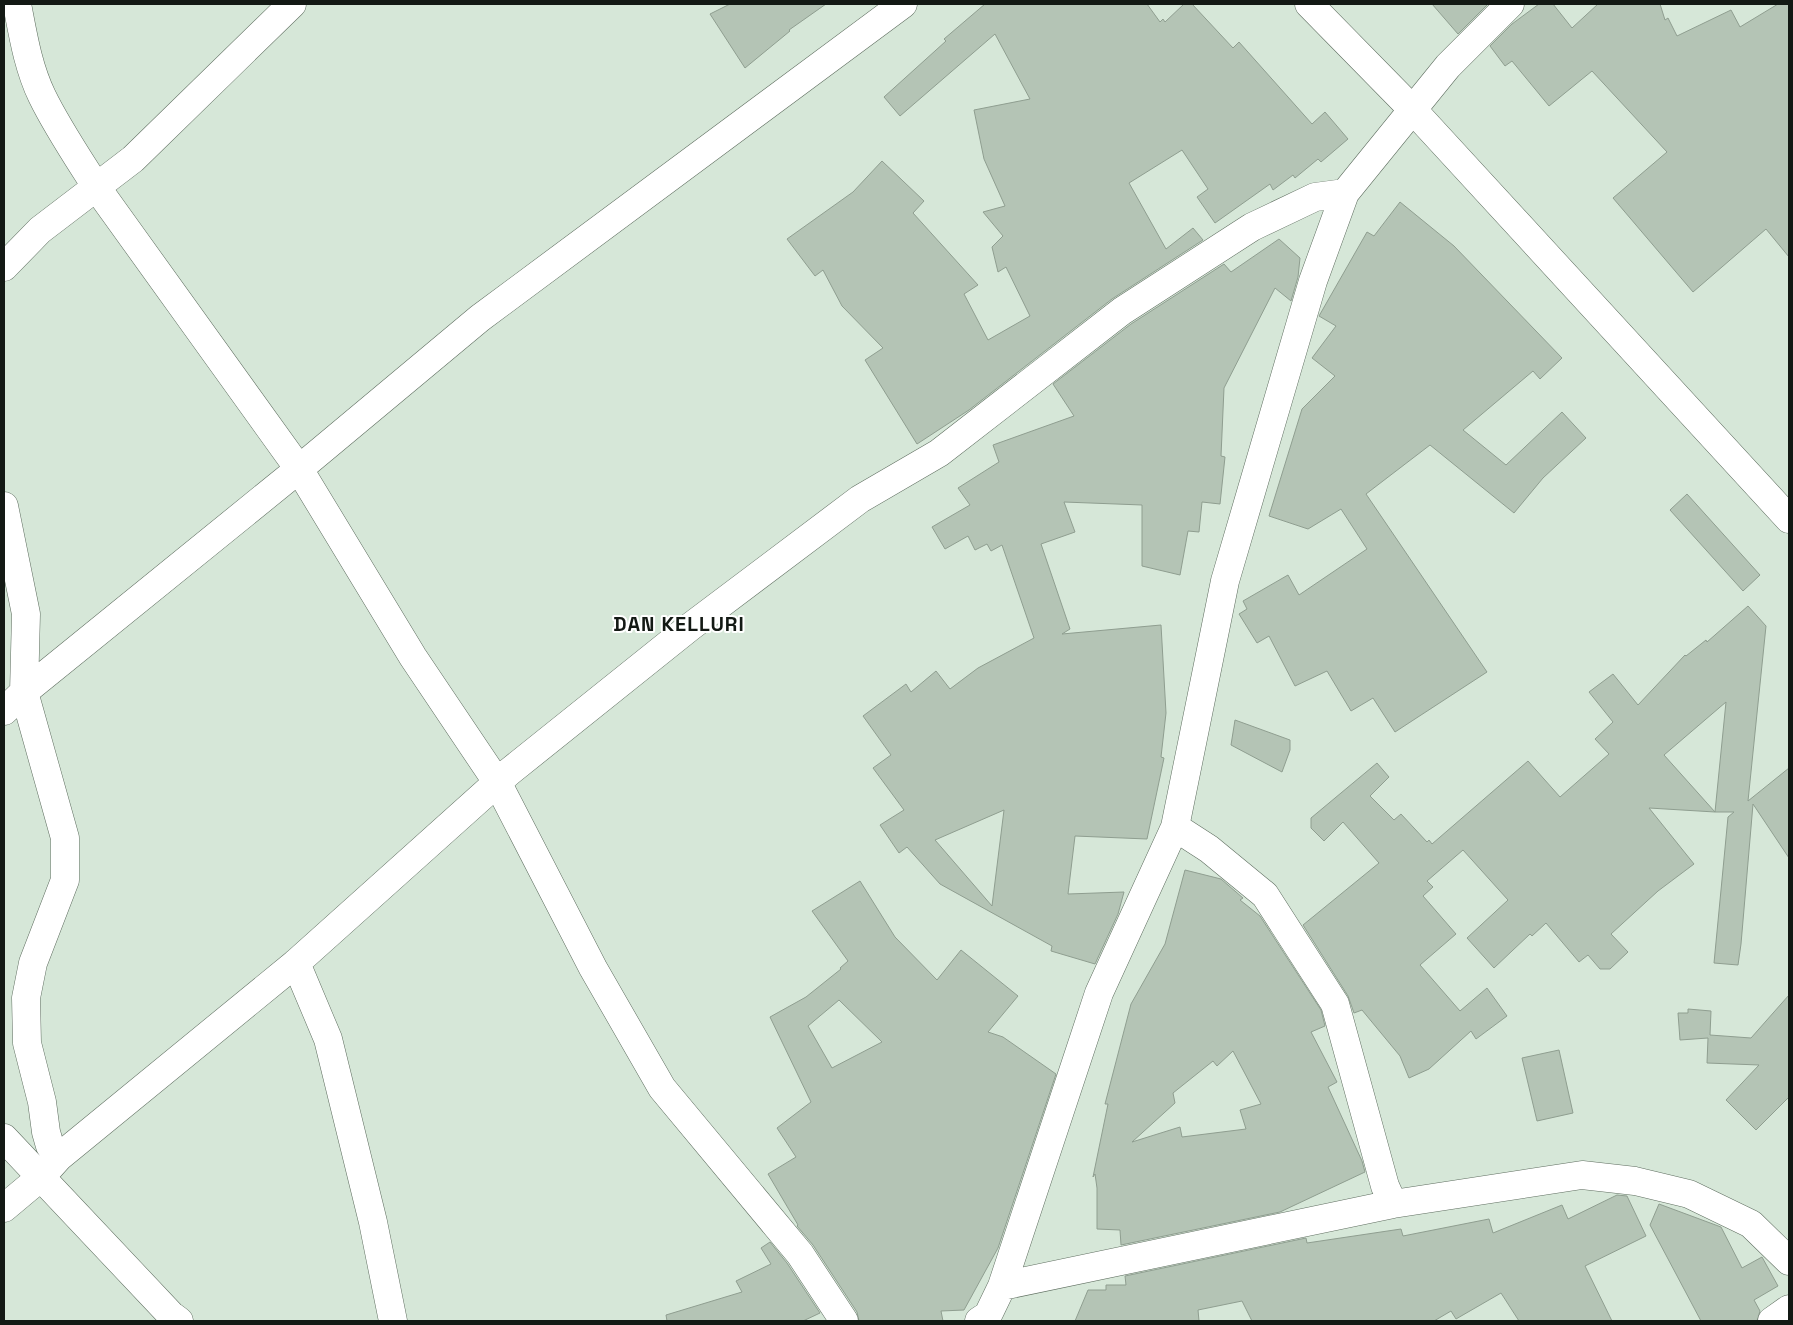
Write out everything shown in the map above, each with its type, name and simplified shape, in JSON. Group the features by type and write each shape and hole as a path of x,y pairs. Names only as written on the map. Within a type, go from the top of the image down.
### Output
{"street":[{"path":"17,4 26,51 42,95 97,188 299,469 412,658 497,782 593,968 662,1088 800,1254 844,1321"},
{"path":"4,267 40,230 134,159 292,4"},
{"path":"4,711 24,692 299,469 480,318 903,4"},
{"path":"1309,4 1413,110 1789,519"},
{"path":"988,1319 1002,1286 1099,993 1175,827 1224,581 1313,282 1345,192 1448,66 1510,4"},
{"path":"4,1208 41,1177 59,1157 296,963 497,782 690,626 860,499 939,453 1122,311 1252,227 1315,197 1345,192"},
{"path":"4,506 26,614 24,692 65,838 65,880 33,963 26,998 27,1043 42,1102 46,1132 50,1146 59,1157"},
{"path":"1175,827 1209,849 1264,895 1335,1004 1385,1186 1393,1204"},
{"path":"296,963 328,1039 373,1222 393,1321"},
{"path":"4,1138 171,1315 179,1321"},
{"path":"1002,1286 1393,1204 1582,1175 1636,1181 1689,1194 1752,1224 1789,1261"},
{"path":"1772,1321 1789,1310"}],"building":[{"path":"730,4 826,4 789,30 745,68 710,14"},
{"path":"985,4 1147,4 1160,22 1163,19 1165,22 1184,4 1192,4 1233,48 1239,42 1312,124 1325,112 1348,139 1321,162 1318,159 1295,178 1293,175 1273,190 1270,184 1215,223 1197,197 1208,189 1182,150 1129,183 1166,249 1193,228 1203,240 1112,299 969,410 917,444 865,360 883,348 842,306 823,270 815,276 787,239 853,192 882,161 924,201 913,213 978,285 964,294 988,340 1030,316 1006,267 998,272 992,247 1003,236 983,212 1005,206 984,159 974,110 1030,99 995,34 900,116 884,97 946,41 944,39"},
{"path":"1432,4 1488,4 1458,34"},
{"path":"1539,4 1553,4 1572,28 1598,4 1660,4 1665,20 1668,18 1677,36 1731,10 1740,27 1778,4 1789,4 1789,257 1766,229 1693,292 1613,198 1667,152 1592,71 1549,106 1512,61 1505,66 1490,46 1512,24"},
{"path":"1400,202 1454,246 1562,358 1540,379 1533,371 1463,430 1506,465 1562,412 1586,438 1543,478 1514,513 1430,445 1366,494 1487,672 1395,732 1373,698 1351,711 1327,671 1295,686 1269,636 1257,643 1239,614 1247,609 1243,601 1288,575 1299,595 1367,549 1341,509 1308,529 1269,516 1302,409 1335,376 1312,358 1336,326 1319,316 1367,232 1374,236"},
{"path":"1279,239 1300,258 1298,277 1291,301 1275,288 1224,388 1221,456 1225,457 1220,504 1202,502 1199,532 1188,531 1180,575 1142,566 1142,505 1064,502 1075,532 1041,544 1070,629 1062,634 1161,625 1166,713 1161,757 1164,758 1147,839 1075,836 1068,894 1124,892 1118,914 1095,964 1051,951 1052,946 940,884 907,847 899,853 880,825 904,810 873,768 891,755 863,716 906,684 911,692 936,671 950,689 978,668 1034,638 1002,545 991,551 987,544 975,550 968,536 945,549 932,527 970,505 958,488 999,462 993,445 1074,416 1053,384 1131,324 1224,264 1231,272","holes":["1004,810 992,906 935,840"]},
{"path":"1687,494 1760,575 1743,591 1670,510"},
{"path":"1748,606 1766,626 1748,801 1789,768 1789,858 1753,804 1738,965 1714,963 1728,817 1734,812 1715,812 1649,808 1694,864 1658,891 1611,934 1628,952 1610,969 1600,969 1588,955 1579,962 1546,923 1532,936 1530,934 1494,968 1467,938 1508,900 1463,850 1427,881 1433,887 1423,896 1456,934 1420,965 1460,1011 1487,988 1507,1016 1476,1039 1471,1031 1429,1069 1409,1078 1400,1056 1362,1010 1354,1013 1348,996 1303,925 1379,863 1343,822 1324,841 1311,828 1311,818 1377,763 1389,777 1370,796 1394,820 1401,814 1427,842 1429,840 1432,844 1528,761 1560,797 1609,754 1595,739 1613,722 1589,692 1613,674 1638,705 1685,655 1706,640 1707,642","holes":["1726,702 1715,812 1664,755"]},
{"path":"1235,720 1290,740 1290,750 1282,772 1231,745"},
{"path":"1185,870 1221,879 1243,898 1240,900 1260,916 1321,1010 1325,1026 1311,1032 1337,1082 1328,1087 1362,1161 1365,1172 1280,1212 1121,1245 1120,1230 1097,1229 1095,1174 1093,1177 1108,1104 1105,1104 1131,1004 1165,944","holes":["1233,1051 1261,1104 1240,1110 1246,1129 1182,1137 1180,1127 1132,1142 1175,1103 1173,1093 1213,1061 1217,1066"]},
{"path":"860,881 895,937 937,980 961,950 1018,996 988,1032 1003,1037 1056,1074 998,1248 964,1310 941,1311 943,1321 859,1321 857,1312 813,1245 797,1226 768,1174 796,1157 777,1128 811,1102 770,1017 806,997 841,969 848,961 812,911","holes":["839,1000 882,1042 832,1068 808,1026"]},
{"path":"1789,995 1789,1097 1756,1130 1726,1100 1759,1065 1707,1063 1708,1038 1680,1040 1678,1013 1688,1013 1688,1009 1711,1011 1710,1035 1751,1038"},
{"path":"1559,1050 1573,1113 1537,1121 1522,1058"},
{"path":"1617,1195 1627,1196 1646,1236 1585,1266 1612,1321 1519,1321 1501,1293 1456,1319 1451,1311 1434,1321 1252,1321 1242,1301 1198,1310 1199,1321 1075,1321 1088,1290 1106,1290 1106,1285 1126,1285 1125,1276 1306,1238 1307,1243 1401,1229 1403,1236 1489,1219 1493,1233 1562,1205 1568,1219"},
{"path":"1659,1204 1721,1227 1742,1268 1762,1257 1778,1286 1754,1300 1760,1311 1757,1321 1701,1321 1650,1225"},
{"path":"770,1242 787,1263 820,1313 803,1321 667,1321 666,1315 742,1292 736,1281 771,1264 761,1248"}],"district":[{"name":"DAN KELLURI","path":"679,624"}]}
